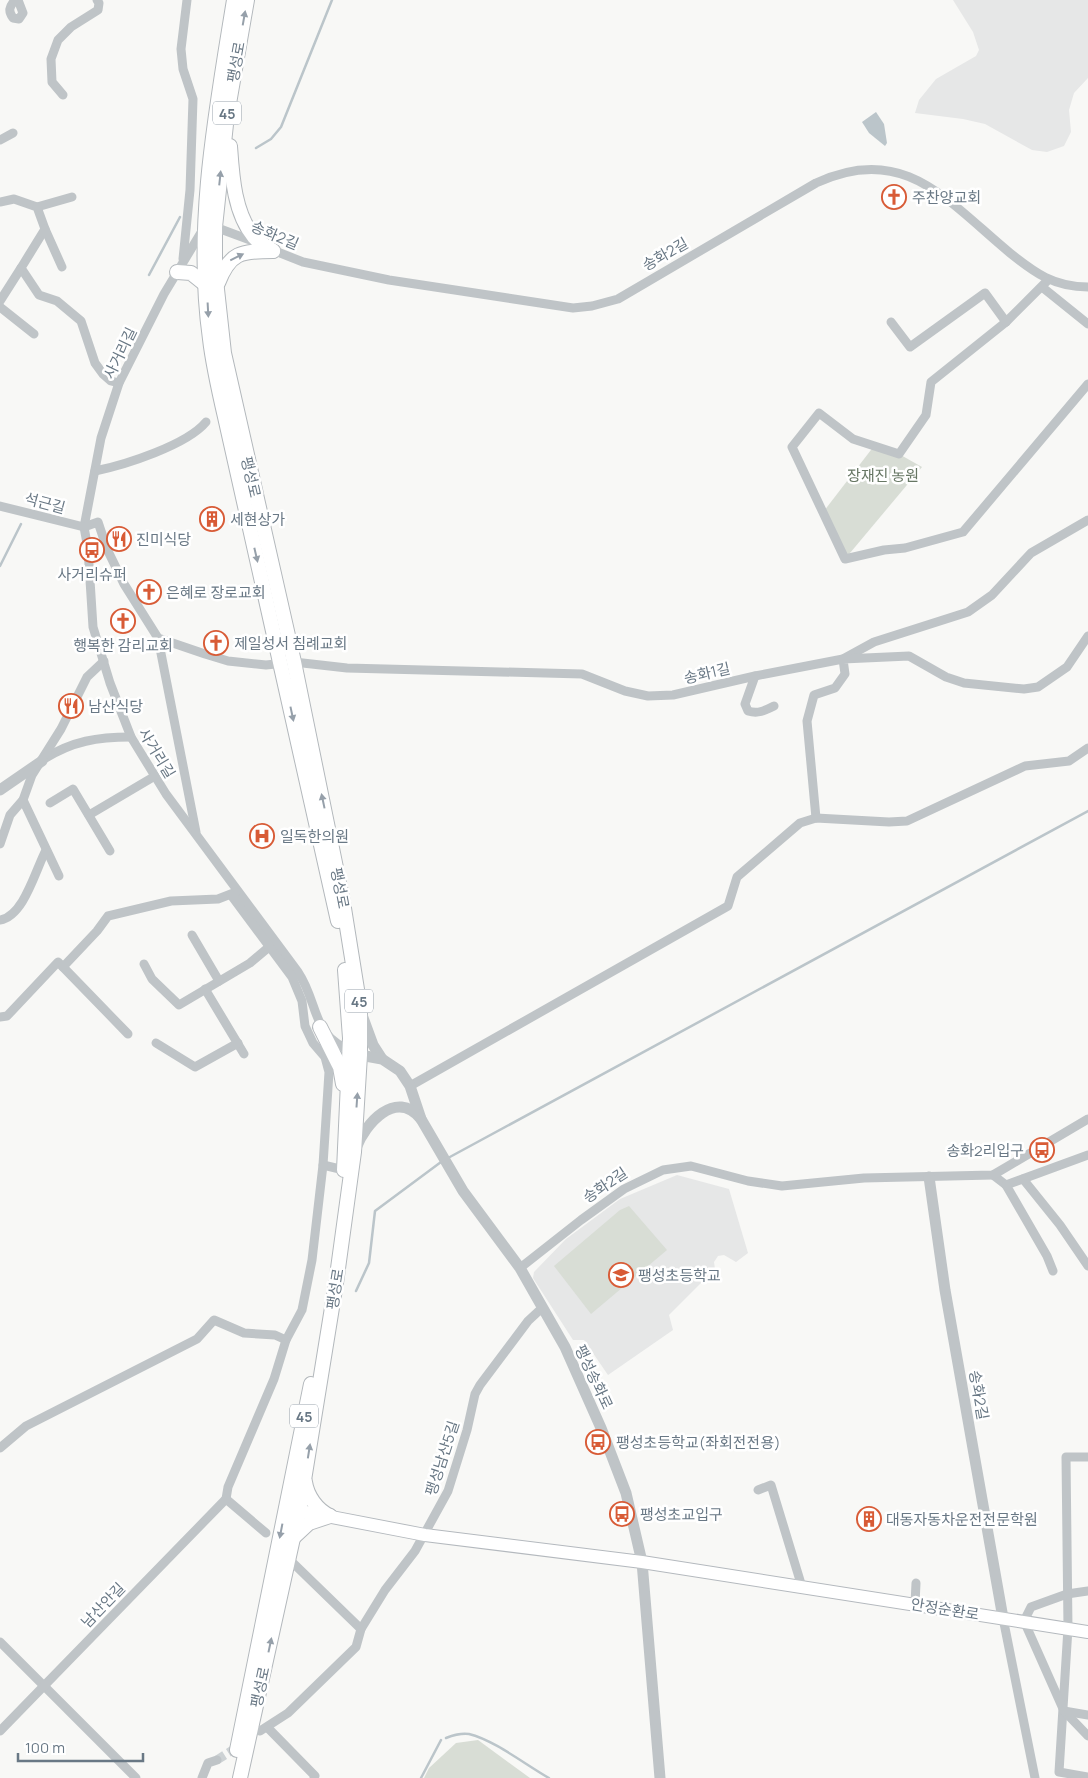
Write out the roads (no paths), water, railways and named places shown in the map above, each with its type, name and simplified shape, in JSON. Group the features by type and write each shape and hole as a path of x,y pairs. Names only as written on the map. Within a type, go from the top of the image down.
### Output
{"main road":[{"name":"팽성로","path":"234,0 213,137 210,227 212,285 229,382 288,663 342,941 355,1053 354,1152 336,1283 300,1511 240,1778"},
{"name":"팽성로","path":"210,227 247,0"},
{"path":"230,97 231,157 238,202 253,235 273,251"},
{"path":"180,267 212,285 233,257 251,252 273,251"},
{"name":"팽성로","path":"232,1778 319,1346 344,1170 346,1098 355,1053 360,1008 343,902 288,663"},
{"path":"320,1027 326,1043 340,1067 346,1098"},
{"path":"305,1476 306,1487 312,1499 322,1512 330,1516"},
{"name":"안정순환로","path":"285,1508 425,1535 642,1562 1088,1632"},
{"path":"294,1538 309,1523 330,1516"}],"street":[{"path":"63,95 52,82 51,59 55,46 58,40 72,27 98,10 99,3 97,0"},
{"path":"180,267 190,190 193,98 183,69 181,49 187,0"},
{"path":"0,140 13,133"},
{"name":"송화2길","path":"210,227 303,262 388,280 572,308 592,306 618,299 816,183 834,175 869,168 900,172 926,184 1037,275 1045,284 1088,287"},
{"path":"0,202 14,199 37,207 72,197"},
{"path":"37,207 62,267"},
{"name":"사거리길","path":"210,227 180,267 119,383 101,438 84,527 88,549 93,627 131,737 155,776 235,893 308,987 320,1027"},
{"path":"0,301 45,228"},
{"path":"21,268 39,295 57,301 81,321 95,363 111,381 119,383"},
{"path":"1088,324 1045,284 1006,322 931,382 926,415 899,454 853,439 819,413 792,446 844,559 884,550 906,548 963,532 1088,384"},
{"path":"891,322 910,347 986,292 1006,322"},
{"path":"0,307 34,334"},
{"path":"95,471 122,466 198,433 206,422"},
{"name":"석근길","path":"0,506 84,527 98,522 107,549 124,584 158,638"},
{"name":"송화1길","path":"158,638 228,661 266,665 288,663 347,668 582,674 626,692 648,696 673,695 843,658 874,642 968,612 981,605 1031,553 1088,520"},
{"path":"816,818 807,721 814,695 835,688 845,674 843,658 909,656 946,677 964,683 1024,690 1038,686 1066,667 1088,636"},
{"path":"158,638 196,835"},
{"path":"0,844 10,816 23,800 32,775 75,705 87,677 104,661"},
{"path":"755,676 745,704 748,711 755,713 763,712 774,706"},
{"path":"0,790 60,749 92,738 131,737"},
{"path":"410,1086 728,906 738,877 800,823 816,818 890,822 908,821 1024,766 1069,761 1088,748"},
{"path":"89,815 155,776"},
{"path":"50,803 73,789 110,851"},
{"path":"23,800 59,876"},
{"path":"0,920 8,918 18,911 46,850"},
{"path":"63,967 98,931 108,916 171,902 218,899 235,893 295,982 302,1001 308,1034 328,1062 323,1166 312,1260 302,1310 286,1340 274,1379 228,1487 226,1499 266,1533"},
{"path":"192,935 219,981"},
{"path":"144,964 152,979 179,1005 250,963 270,947"},
{"path":"0,1017 7,1016 58,962 128,1034"},
{"path":"205,990 244,1054"},
{"path":"360,1008 369,1037 382,1059"},
{"path":"320,1027 330,1039 355,1053"},
{"path":"156,1043 195,1067 238,1043"},
{"name":"팽성송화로","path":"355,1053 382,1059 400,1071 410,1086 421,1119 463,1191 520,1268 564,1347 602,1428 626,1494 642,1562 660,1778"},
{"path":"354,1152 369,1123 386,1110 404,1109 414,1112 421,1119"},
{"name":"송화2길","path":"520,1268 624,1189 663,1170 691,1166 748,1181 782,1186 864,1178 993,1175 1088,1119"},
{"path":"1006,1185 1088,1155"},
{"path":"323,1166 344,1170"},
{"path":"993,1175 1006,1185 1047,1256 1053,1271"},
{"name":"송화2길","path":"930,1177 945,1290 1003,1618"},
{"path":"1023,1179 1060,1225 1088,1266"},
{"name":"팽성남산5길","path":"314,1778 315,1776 295,1754 264,1730 288,1713 356,1646 361,1629 385,1590 425,1535 448,1491 467,1430 475,1394 528,1321 542,1308"},
{"path":"0,1448 26,1426 197,1339 214,1320 244,1333 276,1335 286,1340"},
{"path":"1088,1457 1066,1458 1068,1628 1059,1772 1088,1777"},
{"path":"758,1490 771,1485 802,1587"},
{"name":"남산안길","path":"0,1731 226,1499"},
{"path":"293,1563 361,1629"},
{"path":"915,1604 916,1583"},
{"path":"1088,1591 1067,1594 1031,1607 1024,1621 1064,1711 1088,1736"},
{"path":"1003,1618 1035,1778"},
{"path":"0,1642 136,1778"},
{"path":"1064,1711 1088,1715"},
{"path":"202,1778 208,1763 217,1760"}],"waterway":[{"path":"256,148 271,139 281,127 332,0"},
{"path":"149,275 180,217"},
{"path":"0,566 21,524"},
{"path":"448,1158 1088,811"},
{"path":"356,1291 369,1263 375,1211 441,1162"},
{"path":"446,1738 463,1734 479,1737 549,1778"},
{"path":"421,1778 441,1740"}],"tunnel":[{"path":"217,1760 239,1746"}],"place":[{"name":"주찬양교회","path":"894,197"},
{"name":"세현상가","path":"212,519"},
{"name":"진미식당","path":"119,539"},
{"name":"사거리슈퍼","path":"92,550"},
{"name":"은혜로 장로교회","path":"149,592"},
{"name":"행복한 감리교회","path":"123,621"},
{"name":"제일성서 침례교회","path":"216,643"},
{"name":"남산식당","path":"71,706"},
{"name":"일독한의원","path":"262,836"},
{"name":"송화2리입구","path":"1042,1150"},
{"name":"팽성초등학교","path":"621,1275"},
{"name":"팽성초등학교(좌회전전용)","path":"598,1442"},
{"name":"팽성초교입구","path":"622,1514"},
{"name":"대동자동차운전전문학원","path":"869,1519"}],"park label":[{"name":"장재진 농원","path":"883,475"}]}
